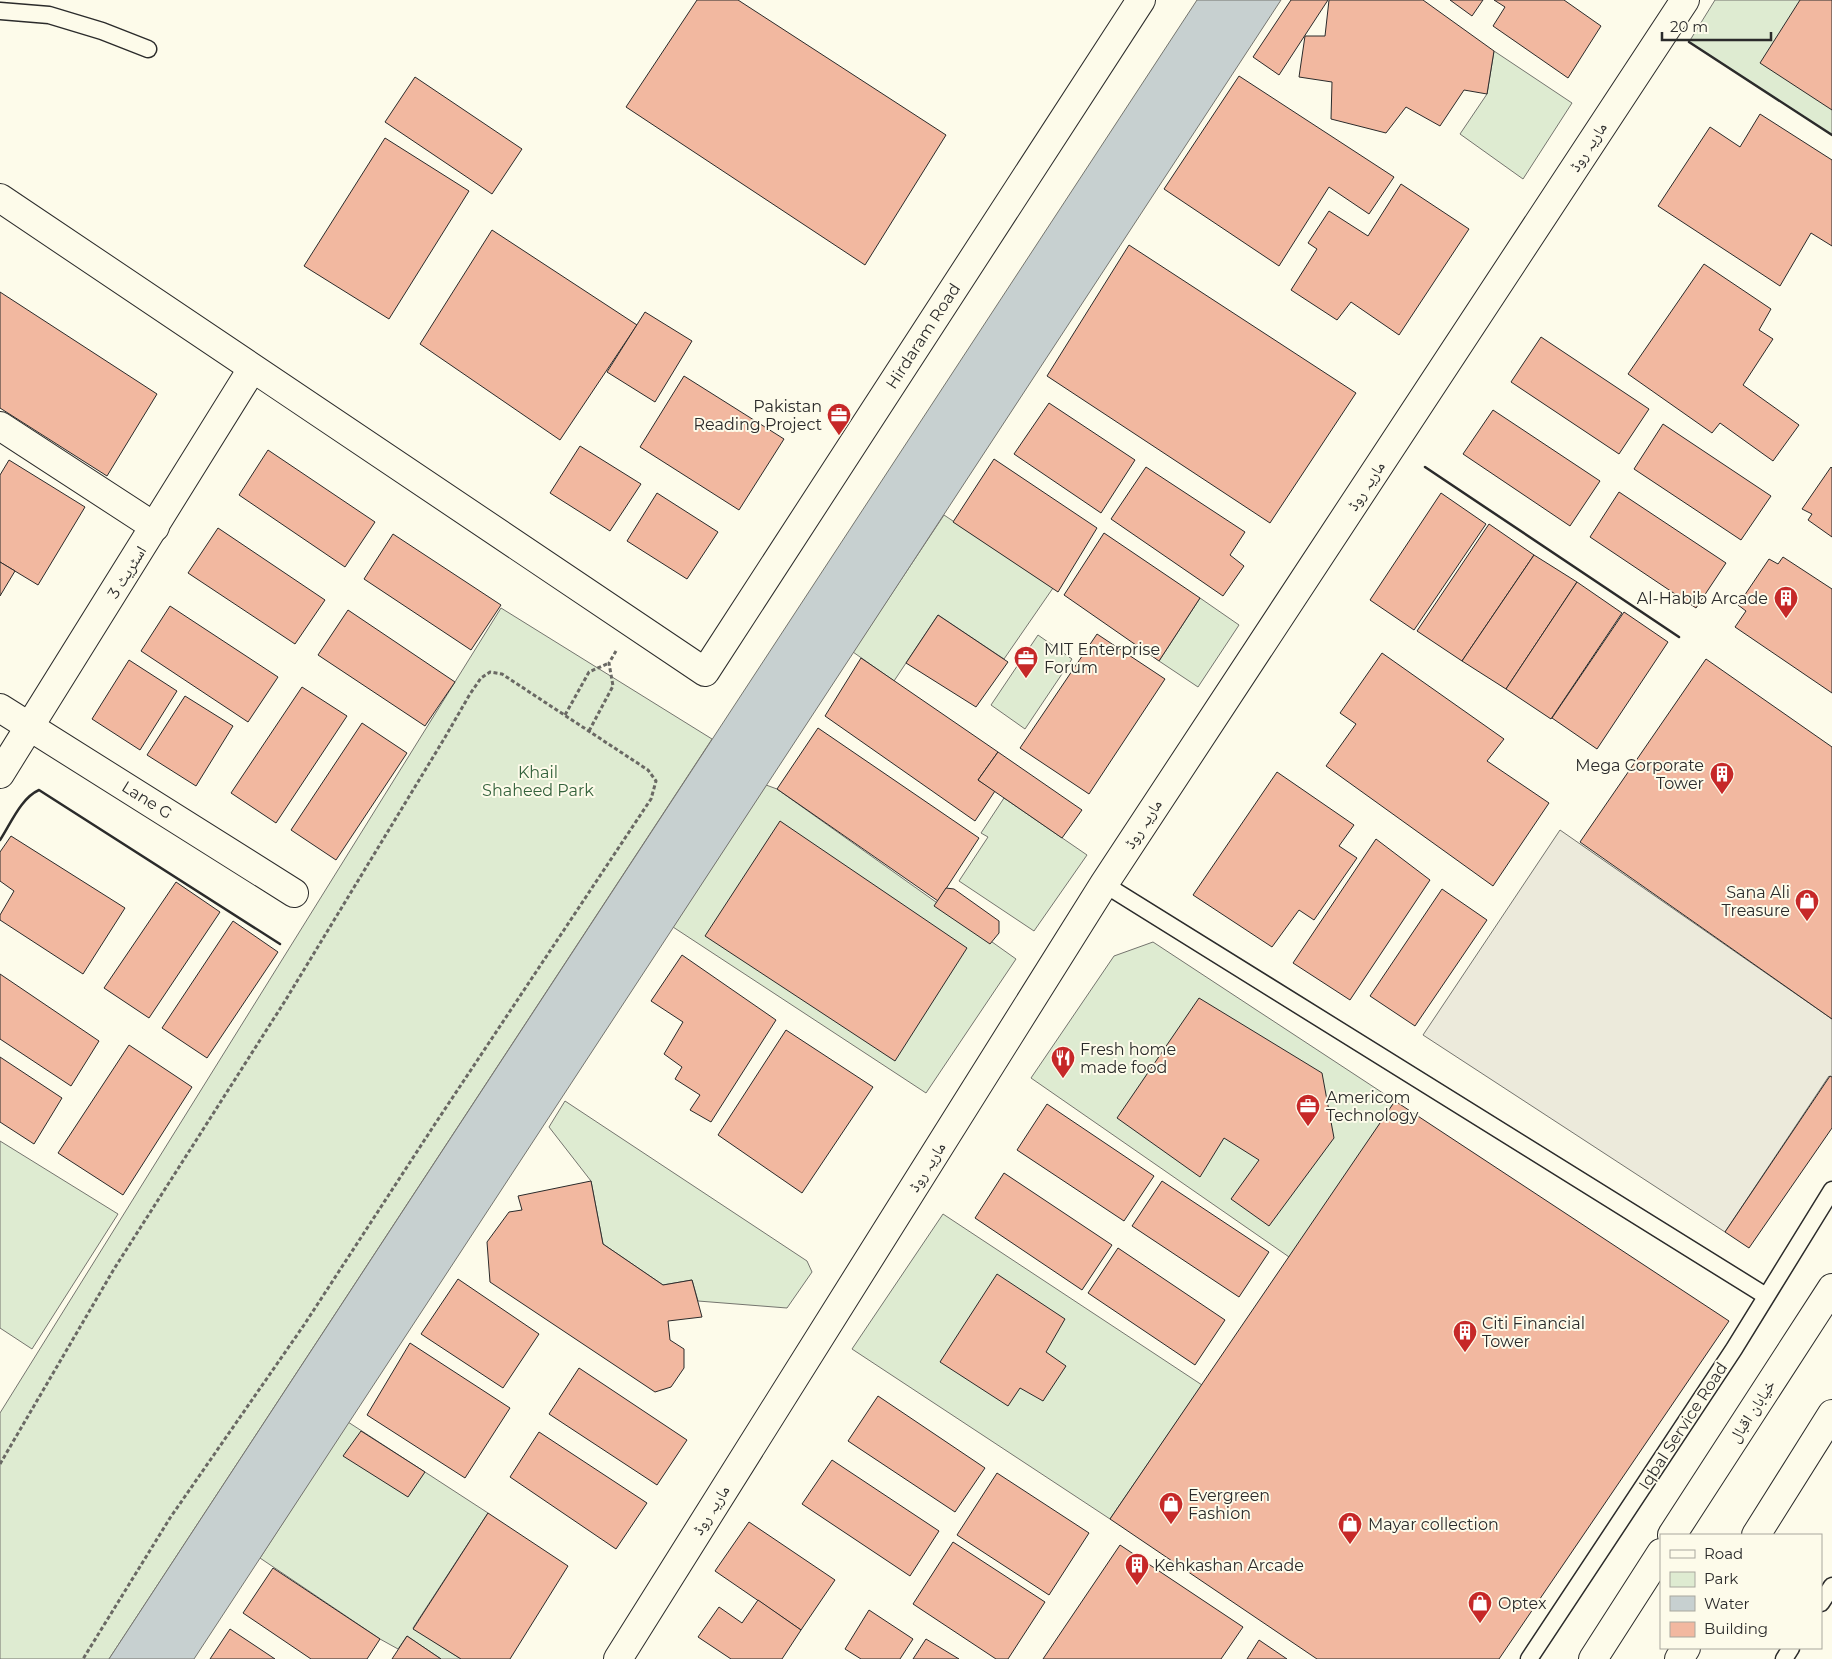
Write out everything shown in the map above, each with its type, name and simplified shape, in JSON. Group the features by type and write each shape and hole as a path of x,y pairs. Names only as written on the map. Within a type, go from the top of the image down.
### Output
{"street":[{"name":"Hirdaram Road","path":"252,369 705,672 1140,0"},
{"name":"ماریہ روڈ","path":"618,1659 1104,884 1685,0"},
{"path":"0,198 252,369"},
{"name":"اسٹریٹ 3","path":"0,774 252,369"},
{"path":"0,426 155,527"},
{"name":"Lane G","path":"0,708 294,893"},
{"name":"خیابان اقبال","path":"1673,1534 1832,1288"},
{"path":"1757,1534 1832,1414"},
{"path":"1593,1659 1660,1555"}],"lane":[{"path":"0,11 49,15 102,31 148,49"},
{"path":"1104,884 1766,1296"},
{"name":"Iqbal Service Road","path":"1529,1659 1734,1349 1832,1190"},
{"path":"1822,1601 1832,1586"}],"path":[{"path":"565,715 589,672 609,663 613,686 589,731"},
{"path":"0,1464 114,1269 285,1002 481,678 490,672 502,674 648,770 656,780 651,799 304,1325 170,1518 83,1659"}],"green space":[{"path":"1715,0 1832,0 1832,135 1689,42"},
{"path":"1494,51 1572,103 1523,179 1460,134 1487,94"},
{"path":"944,515 1053,588 1004,659 938,615 894,681 853,652"},
{"path":"1200,598 1239,625 1198,687 1159,661"},
{"name":"Khail Shaheed Park","path":"501,608 712,739 109,1659 0,1659 0,1413"},
{"path":"1038,635 1072,659 1025,729 991,705"},
{"path":"766,785 777,789 1016,959 926,1093 673,927"},
{"path":"1004,798 1087,855 1034,931 959,881 988,837 981,833"},
{"path":"1153,942 1395,1101 1292,1259 1031,1078 1114,956"},
{"path":"565,1101 807,1261 812,1272 787,1308 698,1301 692,1280 663,1285 603,1244 591,1181 549,1127"},
{"path":"0,1141 118,1214 32,1349 0,1328"},
{"path":"943,1214 1202,1385 1110,1519 852,1349"},
{"path":"348,1422 488,1513 413,1628 461,1659 441,1659 407,1636 398,1649 380,1639 260,1558"}],"shaded area":[{"path":"1560,830 1832,1019 1832,1078 1829,1076 1725,1232 1423,1035"}],"water":[{"path":"1197,0 1281,0 194,1659 109,1659"}],"building":[{"path":"697,0 738,0 946,135 865,265 626,107"},
{"path":"1291,0 1328,0 1279,75 1253,57"},
{"path":"1329,0 1423,0 1494,51 1487,94 1464,90 1440,126 1406,107 1386,133 1331,119 1332,82 1299,77 1305,36 1325,36"},
{"path":"1450,0 1483,0 1472,16"},
{"path":"1494,0 1564,0 1601,26 1568,78 1493,26 1505,7"},
{"path":"1800,0 1832,0 1832,110 1760,63"},
{"path":"1239,76 1394,177 1369,214 1329,187 1279,266 1164,189"},
{"path":"415,77 522,149 492,194 385,122"},
{"path":"1760,114 1832,160 1832,246 1811,233 1780,286 1658,206 1710,127 1740,147"},
{"path":"385,138 469,191 389,319 304,266"},
{"path":"1401,184 1469,229 1399,335 1351,302 1337,320 1291,290 1317,249 1308,243 1329,211 1368,236"},
{"path":"492,230 637,325 560,440 420,344"},
{"path":"1129,245 1356,393 1270,523 1047,376"},
{"path":"1704,264 1771,309 1759,330 1773,339 1743,385 1799,425 1773,461 1720,423 1712,433 1628,374"},
{"path":"0,292 157,394 107,476 0,408"},
{"path":"645,312 692,341 655,402 607,372"},
{"path":"1541,337 1649,409 1619,454 1511,382"},
{"path":"684,376 784,439 739,510 640,447"},
{"path":"1049,403 1135,460 1101,513 1014,454"},
{"path":"1493,410 1600,481 1570,526 1463,454"},
{"path":"1663,424 1771,496 1741,540 1634,469"},
{"path":"580,446 641,484 610,531 550,493"},
{"path":"268,450 375,522 345,567 239,495"},
{"path":"994,459 1097,528 1058,592 953,522"},
{"path":"9,460 85,507 38,585 0,562 0,475"},
{"path":"1146,467 1245,532 1230,555 1244,566 1223,596 1111,519"},
{"path":"1831,467 1832,537 1808,520 1812,514 1802,509"},
{"path":"1619,492 1726,563 1696,608 1590,537"},
{"path":"657,493 718,532 687,579 627,541"},
{"path":"1441,493 1486,524 1414,630 1370,600"},
{"path":"1489,524 1534,555 1462,661 1417,631"},
{"path":"218,528 325,600 295,644 188,573"},
{"path":"1104,533 1200,598 1159,661 1064,595"},
{"path":"393,534 501,605 471,650 364,579"},
{"path":"1534,555 1577,582 1506,689 1462,661"},
{"name":"Al-Habib Arcade","path":"1783,557 1832,589 1832,693 1735,627 1746,611 1738,605 1769,559 1778,564"},
{"path":"0,562 15,571 0,596"},
{"path":"1577,582 1622,613 1551,719 1506,689"},
{"path":"170,606 278,677 248,722 141,651"},
{"path":"348,610 455,682 425,726 318,655"},
{"path":"1624,612 1668,642 1597,749 1552,718"},
{"path":"938,615 1008,662 976,707 906,663"},
{"path":"1097,634 1165,679 1089,794 1020,748"},
{"path":"1382,653 1504,739 1487,761 1549,803 1493,886 1326,766 1356,724 1340,713"},
{"path":"861,658 998,752 978,780 995,791 975,821 825,716"},
{"name":"Mega Corporate Tower","path":"1706,659 1832,747 1832,1019 1580,842"},
{"path":"129,660 177,691 140,750 92,719"},
{"path":"302,687 347,716 276,823 231,793"},
{"path":"185,696 233,726 196,786 147,755"},
{"path":"362,723 407,753 336,860 291,830"},
{"path":"818,728 979,838 938,901 777,789"},
{"path":"998,752 1082,810 1062,838 978,780"},
{"path":"1277,772 1354,825 1339,846 1357,858 1314,920 1299,910 1272,947 1193,895"},
{"path":"780,821 967,948 895,1061 705,936"},
{"path":"11,836 125,908 83,974 0,920 0,915 14,891 0,881 0,852"},
{"path":"1376,839 1430,880 1350,1000 1293,963"},
{"path":"176,882 220,912 149,1018 104,988"},
{"path":"946,888 954,889 999,921 999,933 990,944 934,906"},
{"path":"1442,889 1487,920 1415,1026 1370,996"},
{"path":"233,921 278,952 207,1058 162,1028"},
{"path":"682,955 776,1020 711,1122 690,1110 700,1095 675,1079 682,1067 664,1054 683,1022 651,1001"},
{"path":"0,974 99,1041 71,1086 0,1039"},
{"path":"1199,998 1322,1073 1334,1138 1269,1226 1231,1199 1259,1160 1224,1138 1200,1177 1117,1118"},
{"path":"786,1030 873,1087 802,1193 718,1135"},
{"path":"129,1045 192,1087 123,1195 58,1153"},
{"path":"0,1057 62,1098 34,1144 0,1122"},
{"path":"1830,1076 1832,1077 1832,1128 1749,1248 1725,1232"},
{"name":"Citi Financial Tower","path":"1395,1101 1729,1321 1499,1659 1317,1659 1110,1519"},
{"path":"1047,1104 1154,1176 1124,1221 1017,1150"},
{"path":"1004,1173 1112,1245 1082,1290 975,1218"},
{"path":"591,1181 603,1244 663,1285 692,1280 702,1317 668,1321 670,1340 684,1349 684,1368 671,1387 655,1392 490,1282 487,1242 509,1212 522,1210 518,1196"},
{"path":"1162,1181 1269,1252 1239,1297 1132,1226"},
{"path":"1118,1248 1225,1320 1195,1365 1088,1293"},
{"path":"997,1274 1065,1319 1046,1352 1066,1366 1043,1401 1020,1388 1008,1406 940,1362"},
{"path":"458,1279 539,1334 503,1388 421,1334"},
{"path":"410,1343 510,1408 465,1478 367,1415"},
{"path":"579,1368 687,1440 657,1485 549,1414"},
{"path":"878,1396 985,1468 955,1512 848,1441"},
{"path":"361,1431 425,1472 408,1497 343,1456"},
{"path":"539,1432 647,1503 616,1549 510,1477"},
{"path":"832,1460 939,1531 910,1576 802,1504"},
{"path":"997,1473 1089,1533 1049,1595 957,1535"},
{"path":"488,1513 568,1566 510,1659 461,1659 413,1629"},
{"path":"749,1522 835,1580 801,1630 715,1571"},
{"path":"953,1542 1045,1602 1008,1659 996,1659 913,1604"},
{"name":"Kehkashan Arcade","path":"1120,1545 1243,1627 1221,1659 1043,1659"},
{"path":"273,1568 380,1639 367,1659 311,1659 243,1613"},
{"path":"758,1600 801,1630 782,1659 731,1659 698,1637 719,1607 742,1623"},
{"path":"869,1610 913,1639 900,1659 861,1659 845,1649"},
{"path":"230,1629 275,1659 210,1659"},
{"path":"407,1636 441,1659 392,1659"},
{"path":"926,1639 959,1659 913,1659"},
{"path":"1259,1640 1287,1659 1247,1659"}],"wall":[{"path":"1689,42 1832,135"},
{"path":"1425,467 1679,637"},
{"path":"0,840 22,805 39,790 280,944"}],"place":[{"name":"Pakistan Reading Project","path":"839,436"},
{"name":"Al-Habib Arcade","path":"1786,619"},
{"name":"MIT Enterprise Forum","path":"1026,679"},
{"name":"Mega Corporate Tower","path":"1722,795"},
{"name":"Sana Ali Treasure","path":"1807,922"},
{"name":"Fresh home made food","path":"1063,1079"},
{"name":"Americom Technology","path":"1308,1127"},
{"name":"Citi Financial Tower","path":"1465,1353"},
{"name":"Evergreen Fashion","path":"1171,1525"},
{"name":"Mayar collection","path":"1350,1545"},
{"name":"Kehkashan Arcade","path":"1137,1586"},
{"name":"Optex","path":"1480,1624"}]}
